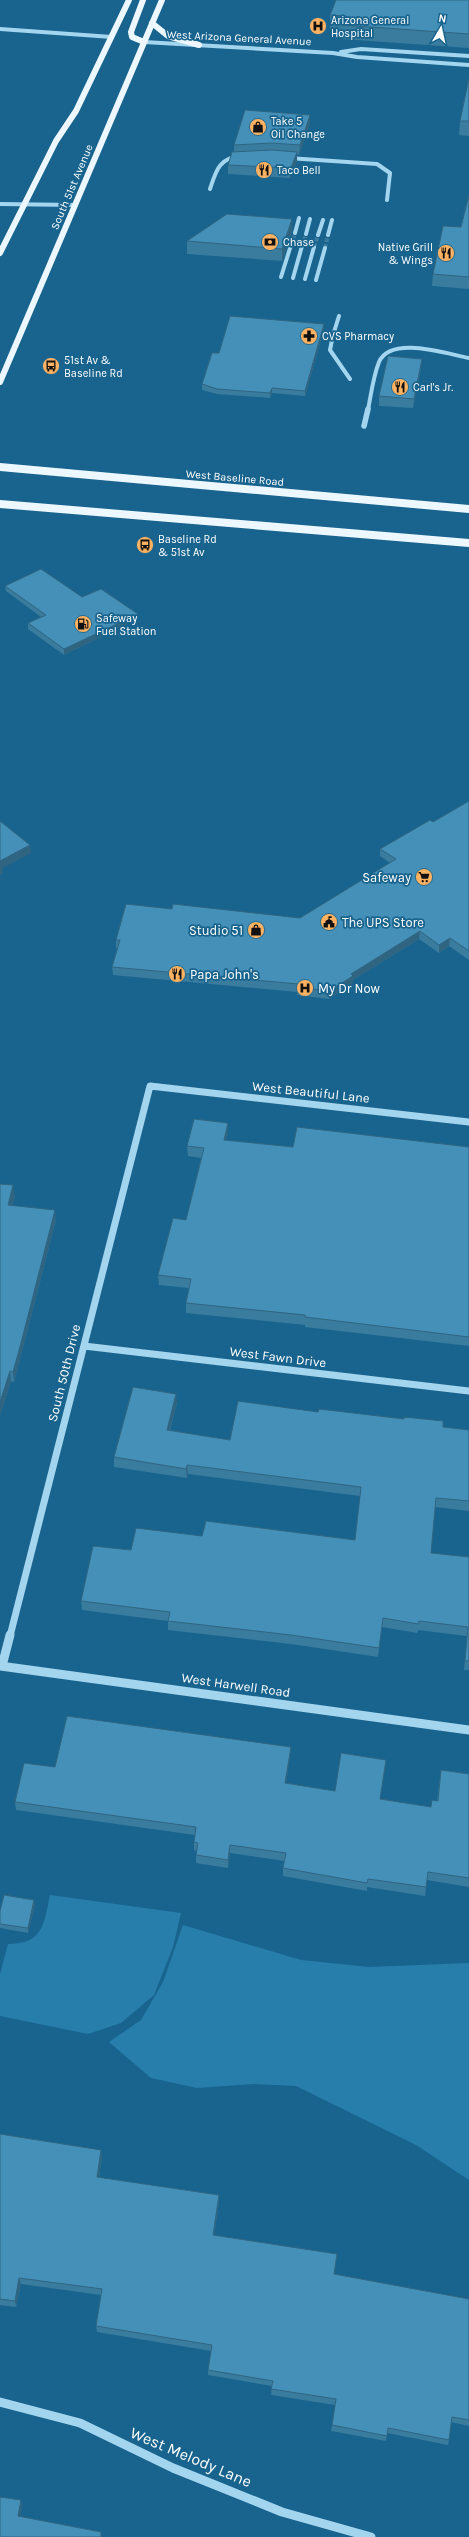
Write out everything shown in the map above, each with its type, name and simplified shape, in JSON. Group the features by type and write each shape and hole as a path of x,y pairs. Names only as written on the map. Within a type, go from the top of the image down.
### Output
{"main road":[{"path":"0,253 56,141 76,112 129,0"},
{"path":"143,0 131,32 132,37 144,42"},
{"name":"South 51st Avenue","path":"0,382 162,0"},
{"path":"152,23 168,36 199,45"},
{"name":"West Baseline Road","path":"0,467 469,509"},
{"path":"0,504 469,543"}],"street":[{"path":"0,29 112,37"},
{"name":"West Arizona General Avenue","path":"144,42 333,53 357,57 469,65"},
{"name":"West Arizona General Avenue","path":"333,53 360,49 469,56"},
{"path":"210,189 219,163 224,158 246,155"},
{"path":"285,158 377,164 390,172 387,200"},
{"path":"0,204 76,204"},
{"path":"295,233 299,218"},
{"path":"306,234 310,219"},
{"path":"318,235 323,220"},
{"path":"328,235 332,220"},
{"path":"281,277 291,245"},
{"path":"293,278 302,246"},
{"path":"305,279 314,247"},
{"path":"316,280 324,248"},
{"path":"334,332 339,316"},
{"path":"332,340 330,350 350,378"},
{"path":"364,426 379,363 383,355 392,349 407,348 469,358"},
{"name":"West Beautiful Lane","path":"150,1086 469,1122"},
{"name":"South 50th Drive","path":"1,1666 150,1086"},
{"name":"West Fawn Drive","path":"84,1346 469,1391"},
{"name":"West Harwell Road","path":"1,1666 469,1730"},
{"name":"West Melody Lane","path":"0,2402 80,2423 173,2468 282,2512 371,2537"}],"shaded area":[{"path":"50,1895 181,1913 173,1947 154,1995 121,2023 88,2034 0,2016 0,1974 8,1944 20,1943 35,1936 40,1930 46,1915"},
{"path":"183,1925 301,1960 369,1967 469,1963 469,2180 416,2145 296,2086 253,2084 197,2088 151,2078 109,2042 141,2020 163,1982"}],"building":[{"path":"336,0 469,0 469,34 343,25 346,16 330,15"},
{"path":"469,78 469,121 460,121"},
{"path":"245,110 310,115 300,145 272,143 234,145"},
{"path":"272,150 297,152 291,168 228,165 232,152"},
{"path":"469,195 469,277 433,274 443,226 461,227"},
{"path":"227,214 292,219 282,249 187,241"},
{"name":"CVS Pharmacy","path":"230,316 324,324 305,391 272,388 270,393 217,389 202,384 212,353 219,353"},
{"name":"Carl's Jr.","path":"388,356 422,359 414,399 379,396"},
{"path":"41,569 82,597 101,589 138,614 64,649 28,623 46,615 5,586"},
{"path":"469,801 469,951 450,938 439,945 420,931 351,974 353,976 329,991 298,987 298,984 112,967 120,940 116,940 126,904 172,909 173,904 300,918 396,859 380,849 430,820 433,822"},
{"path":"0,821 30,845 0,861"},
{"path":"194,1119 228,1123 224,1140 293,1147 297,1127 469,1147 469,1337 305,1317 305,1315 186,1303 191,1279 158,1275 173,1218 186,1220 204,1148 187,1146"},
{"path":"0,1184 13,1185 8,1205 55,1210 13,1372 10,1371 0,1402"},
{"path":"133,1387 176,1394 167,1430 230,1440 238,1401 318,1412 319,1409 404,1419 404,1417 443,1421 443,1427 469,1430 469,1501 436,1498 431,1553 469,1557 469,1661 465,1661 468,1627 419,1621 418,1624 383,1618 379,1648 291,1635 168,1621 170,1612 81,1601 93,1546 131,1550 136,1528 202,1536 206,1521 355,1540 361,1487 187,1465 186,1469 114,1457"},
{"path":"67,1716 291,1747 285,1783 335,1791 341,1753 386,1760 380,1799 431,1807 432,1800 438,1801 441,1770 469,1774 469,1878 428,1872 426,1887 368,1879 367,1883 283,1868 286,1853 230,1845 228,1860 196,1855 198,1843 194,1842 196,1827 15,1802 24,1763 55,1767"},
{"path":"4,1895 34,1900 28,1928 0,1924 0,1911"},
{"path":"0,2134 101,2150 97,2177 219,2195 213,2235 337,2254 334,2274 469,2299 469,2420 452,2417 449,2440 388,2428 387,2436 332,2425 336,2399 271,2389 273,2381 208,2370 212,2345 96,2326 102,2289 19,2278 15,2301 0,2299"},
{"path":"0,2497 21,2500 18,2516 101,2532 101,2537 0,2537"}],"tunnel":[{"path":"291,245 295,233"},
{"path":"302,246 306,234"},
{"path":"314,247 318,235"},
{"path":"325,248 328,235"}],"place":[{"name":"Arizona General Hospital","path":"318,26"},
{"name":"Take 5 Oil Change","path":"258,127"},
{"name":"Taco Bell","path":"264,170"},
{"name":"Chase","path":"270,242"},
{"name":"Native Grill & Wings","path":"446,253"},
{"name":"CVS Pharmacy","path":"309,336"},
{"name":"51st Av & Baseline Rd","path":"51,366"},
{"name":"Carl's Jr.","path":"400,387"},
{"name":"Baseline Rd & 51st Av","path":"145,545"},
{"name":"Safeway Fuel Station","path":"83,624"},
{"name":"Safeway","path":"424,877"},
{"name":"The UPS Store","path":"329,922"},
{"name":"Studio 51","path":"256,930"},
{"name":"Papa John's","path":"177,974"},
{"name":"My Dr Now","path":"305,988"}]}
